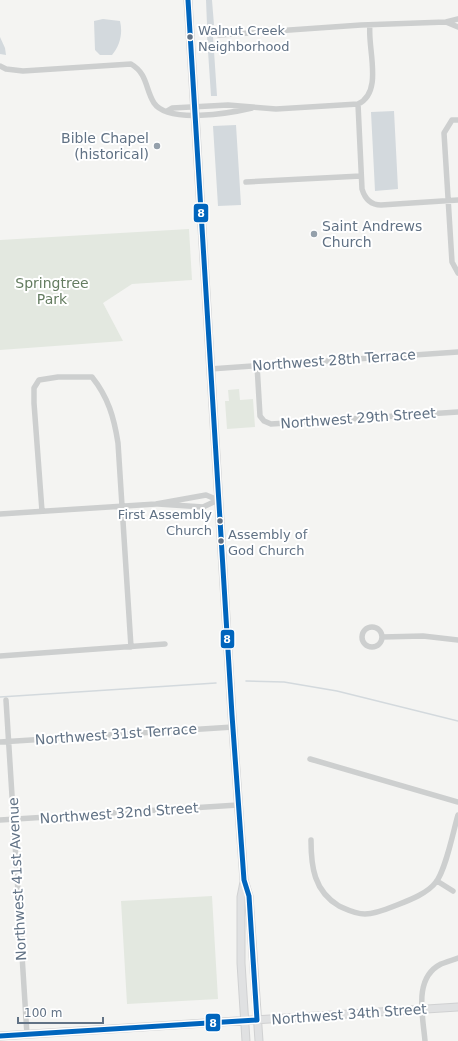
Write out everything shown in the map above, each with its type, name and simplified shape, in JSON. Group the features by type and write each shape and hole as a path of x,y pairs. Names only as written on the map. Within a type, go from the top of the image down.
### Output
{"main road":[{"path":"188,0 232,727 244,880 241,904 241,963 246,1041"},
{"path":"244,880 249,896 259,1041"},
{"name":"Northwest 34th Street","path":"0,1036 458,1007"},
{"path":"245,1021 250,1030 251,1041"}],"street":[{"path":"219,35 370,25 446,22 458,19"},
{"path":"446,22 458,27"},
{"path":"0,66 6,69 23,71 131,64 139,69 154,102 160,109 172,114 195,111 233,113 252,108 276,109 358,104 364,101 368,96 372,84 370,25"},
{"path":"358,104 361,176 364,196 370,202 374,205 381,205 458,200"},
{"path":"458,120 452,120 444,133 452,262 458,273"},
{"path":"246,182 361,176"},
{"name":"Northwest 28th Terrace","path":"210,369 458,352"},
{"name":"Northwest 29th Street","path":"257,365 260,416 264,421 271,424 458,412"},
{"path":"42,511 34,388 39,380 58,377 92,377 107,400 114,417 118,443 131,647"},
{"path":"0,514 156,504 206,495 218,500"},
{"path":"156,504 166,506 203,507 218,500"},
{"path":"382,637 422,636 458,640"},
{"path":"0,656 165,644"},
{"name":"Northwest 41st Avenue","path":"6,700 27,1035"},
{"name":"Northwest 31st Terrace","path":"0,742 232,727"},
{"path":"310,759 458,802"},
{"name":"Northwest 32nd Street","path":"0,820 238,805"},
{"path":"311,840 312,866 318,884 334,902 351,912 365,914 384,910 420,894 433,886 437,881 458,815"},
{"path":"437,881 453,891"},
{"path":"425,1041 422,994 427,977 440,965 458,958"}],"green space":[{"name":"Springtree Park","path":"189,229 192,280 132,284 103,303 123,341 0,350 0,240"},
{"path":"239,389 240,400 253,399 255,427 227,429 225,401 229,401 228,390"},
{"path":"212,896 218,999 127,1004 121,901"}],"shaded area":[{"path":"206,0 212,0 214,25 207,25"},
{"path":"103,19 120,21 120,39 117,48 112,55 100,55 95,50 94,21"},
{"path":"207,36 213,36 217,96 211,96"},
{"path":"0,37 5,48 6,55 0,54"},
{"path":"394,111 398,189 375,191 371,112"},
{"path":"236,125 241,205 218,206 213,126"}],"waterway":[{"path":"246,681 284,682 337,691 458,721"},
{"path":"0,697 216,683"}],"transit line":[{"name":"8","path":"0,1036 257,1020 249,896 244,880 232,715 188,0"}],"place":[{"name":"Walnut Creek Neighborhood","path":"190,37"},
{"name":"Bible Chapel (historical)","path":"157,146"},
{"name":"Saint Andrews Church","path":"314,234"},
{"name":"First Assembly Church","path":"220,521"},
{"name":"Assembly of God Church","path":"221,541"}]}
